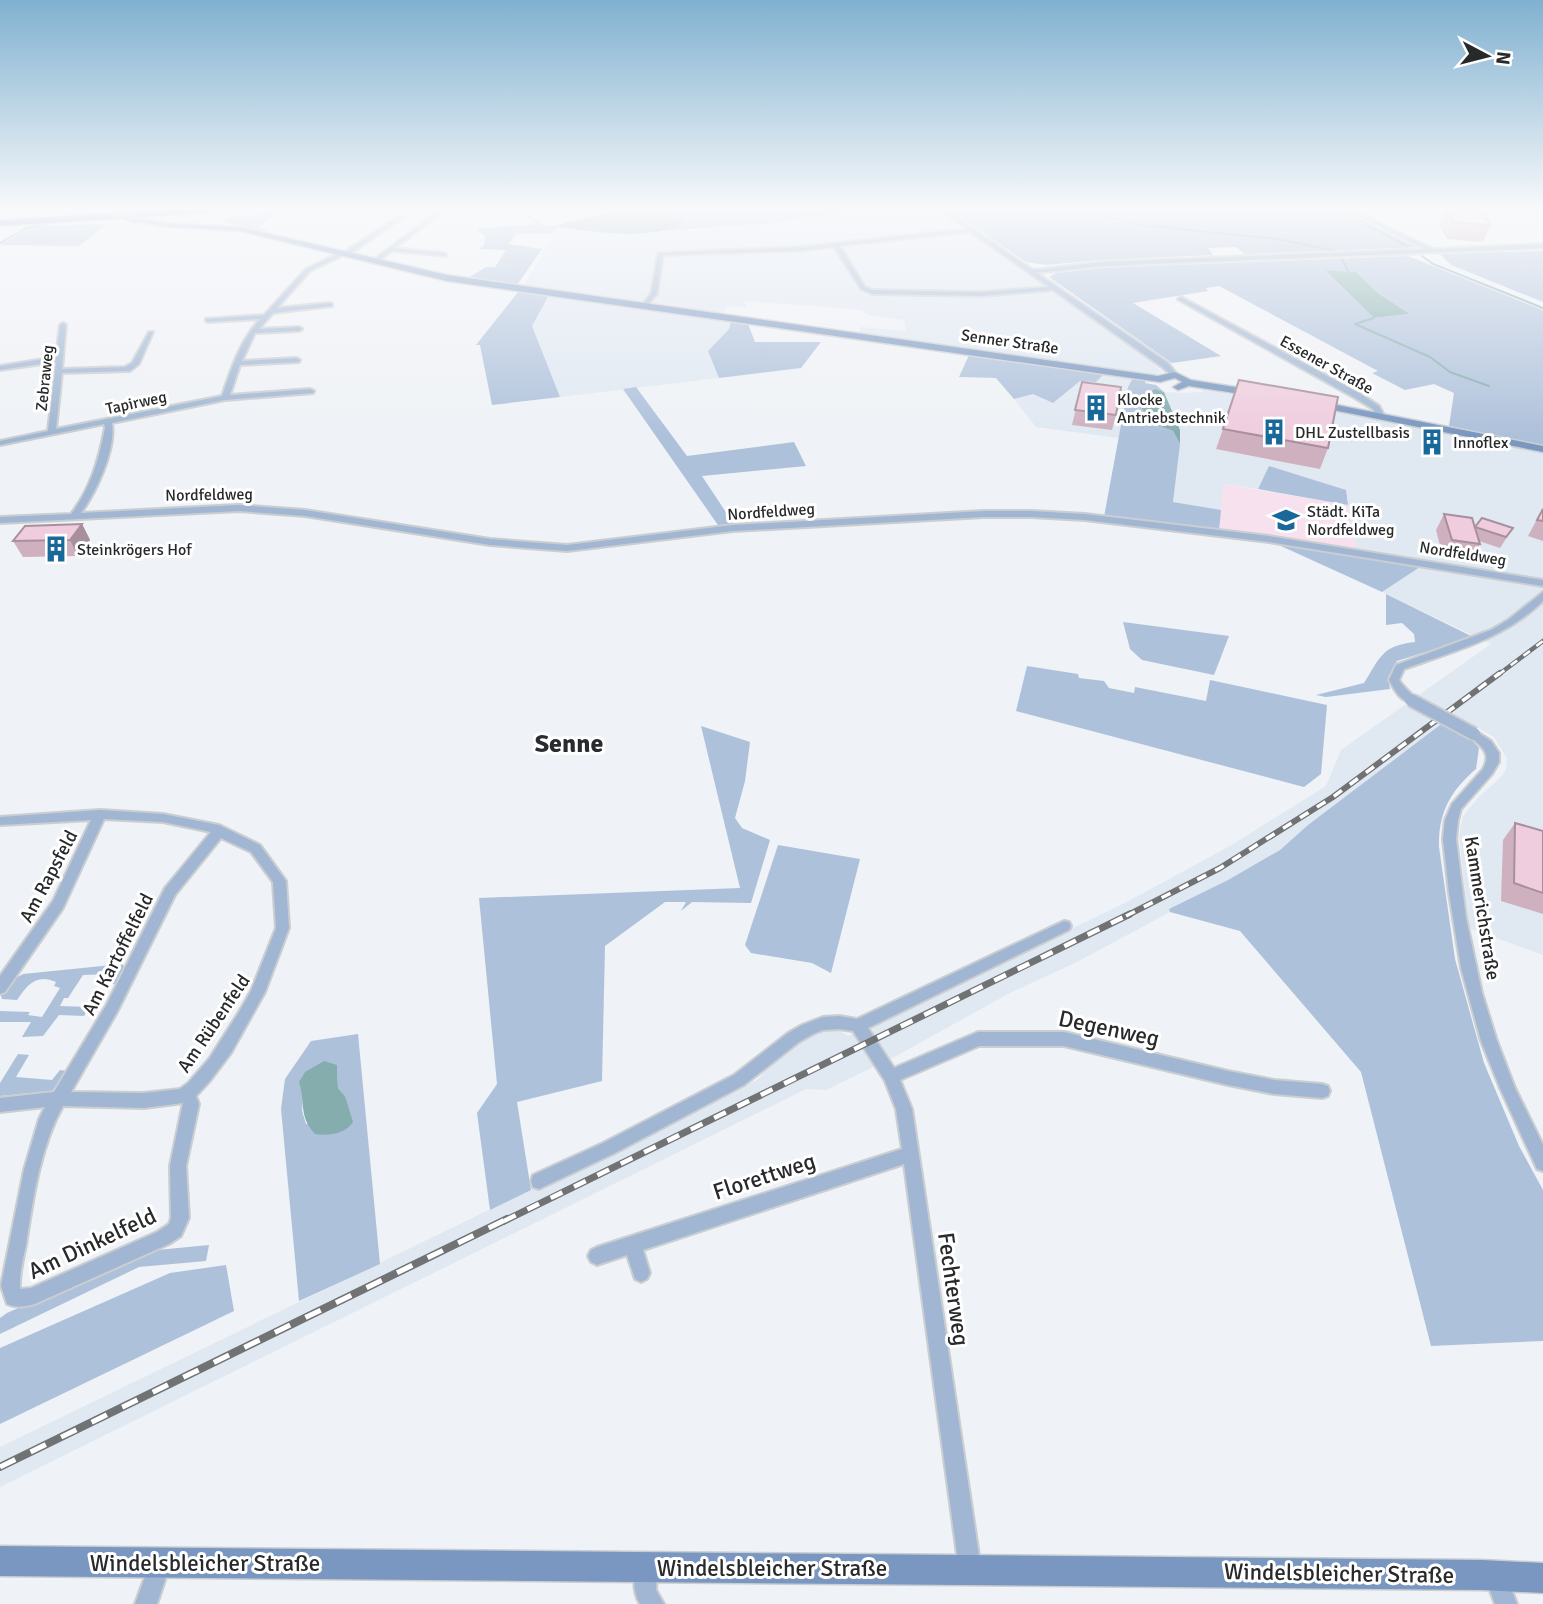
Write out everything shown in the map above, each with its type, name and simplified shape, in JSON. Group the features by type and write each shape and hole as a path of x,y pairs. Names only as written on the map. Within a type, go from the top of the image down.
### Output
{"street":[{"path":"225,398 237,363 253,331 294,285"},
{"name":"Senner Straße","path":"495,285 1160,379 1164,384 1174,387 1188,383"},
{"path":"644,306 654,294 656,285"},
{"path":"861,285 873,292 971,294 1055,288"},
{"path":"1050,285 1165,365 1174,376"},
{"name":"Essener Straße","path":"1181,299 1358,396 1376,408 1381,417"},
{"path":"208,320 330,305"},
{"name":"Zebraweg","path":"52,433 63,325"},
{"path":"253,331 299,329"},
{"path":"58,371 116,371 131,367 151,333"},
{"path":"0,368 59,359"},
{"path":"237,363 296,360"},
{"path":"1160,379 1174,376 1184,378 1188,383 1271,396"},
{"name":"Tapirweg","path":"0,443 225,398 310,391"},
{"path":"1304,402 1543,449"},
{"path":"74,516 90,494 100,471 108,422"},
{"name":"Nordfeldweg","path":"0,520 200,508 249,508 306,513 482,541 567,548 733,528 984,514 1043,515 1085,517 1269,539 1543,583"},
{"name":"Kammerichstraße","path":"1543,595 1514,621 1491,636 1400,667 1394,680 1410,700 1474,734 1489,746 1493,758 1488,775 1466,794 1455,810 1449,831 1468,971 1489,1041 1543,1163"},
{"name":"Am Rübenfeld","path":"0,821 100,814 172,820 219,832 248,845 271,862 280,877 286,898 286,917 274,959 244,1018 188,1094 163,1100 57,1099 0,1105"},
{"name":"Am Rapsfeld","path":"0,988 58,904 100,814"},
{"name":"Am Kartoffelfeld","path":"57,1099 112,1008 170,892 219,832"},
{"path":"539,1181 739,1080 754,1071 800,1031 819,1024 838,1022 858,1027 1064,926"},
{"name":"Fechterweg","path":"858,1027 891,1077 904,1109 970,1569"},
{"name":"Degenweg","path":"891,1077 978,1039 1043,1037 1064,1039 1250,1083 1322,1091"},
{"name":"Am Dinkelfeld","path":"57,1099 47,1119 34,1160 20,1228 10,1286 10,1294 20,1299 163,1238 175,1230 180,1217 178,1166 191,1104 188,1094"},
{"name":"Florettweg","path":"597,1256 910,1154"},
{"path":"633,1245 641,1273"},
{"name":"Windelsbleicher Straße","path":"0,1561 970,1569 1495,1575 1543,1578"},
{"path":"146,1604 160,1562"},
{"path":"646,1567 645,1593 653,1604"},
{"path":"1495,1575 1506,1604"}],"shaded area":[{"path":"1043,285 1145,356 1162,372 1155,374 859,334 861,327 906,331 904,320 868,315 862,310 744,301 747,308 729,306 721,314 523,286"},
{"path":"1060,285 1340,285 1374,318 1410,314 1369,285 1480,285 1543,310 1543,445 1449,426 1454,393 1434,384 1405,390 1372,373 1378,371 1219,286 1206,288 1208,291 1133,303 1221,356 1172,363"},
{"path":"1340,285 1369,285 1410,314 1374,318"},
{"path":"1500,285 1543,285 1543,302"},
{"path":"519,291 549,295 532,326 560,397 492,405 480,345 476,345"},
{"path":"549,295 731,321 729,329 708,351 719,378 560,397 532,326"},
{"path":"731,321 748,324 755,342 821,342 801,368 719,378 708,351 729,329"},
{"path":"969,355 1105,373 1096,382 1080,381 1053,403 1033,394 1014,399 996,378 959,377"},
{"path":"1105,373 1133,378 1128,387 1119,438 1036,427 1014,399 1033,394 1053,403 1080,381 1096,382"},
{"path":"1133,378 1146,380 1145,383 1156,385 1164,392 1154,390 1148,393 1142,409 1157,425 1173,431 1180,444 1173,502 1221,510 1219,531 1104,517 1128,387"},
{"path":"636,387 687,456 794,442 806,466 702,476 735,526 720,528 623,389"},
{"path":"1155,389 1164,392 1180,430 1180,444 1173,431 1157,425 1142,409 1144,395"},
{"path":"1203,390 1347,413 1543,452 1543,955 1469,928 1459,836 1463,816 1502,776 1507,758 1494,737 1455,715 1308,825 1280,850 1077,962 1010,993 896,1056 826,1090 806,1089 0,1487 0,1447 757,1080 794,1042 820,1028 836,1029 848,1036 1125,903 1230,846 1326,786 1341,750 1491,644 1382,592 1423,565 1357,551 1345,490 1269,466 1258,489 1224,484 1221,510 1173,502 1180,432 1164,392"},
{"path":"1269,466 1346,490 1348,505 1258,489"},
{"name":"Städt. KiTa Nordfeldweg","path":"1223,484 1348,505 1357,551 1219,531"},
{"path":"1270,541 1423,565 1382,592"},
{"path":"1386,594 1473,637 1397,661 1388,677 1390,689 1326,697 1316,695 1364,683 1384,654 1396,646 1415,642 1414,634 1402,623 1386,625"},
{"path":"1123,622 1229,636 1214,675 1142,660 1130,649"},
{"path":"1027,666 1078,674 1079,678 1104,681 1109,688 1134,693 1135,687 1206,701 1210,680 1327,705 1321,774 1304,787 1016,711"},
{"path":"1444,722 1470,738 1479,748 1476,769 1460,785 1448,803 1441,823 1439,847 1455,959 1484,1063 1519,1146 1543,1190 1543,1341 1431,1346 1361,1072 1240,931 1170,912 1169,909 1280,850 1308,825"},
{"path":"701,726 750,742 745,781 735,818 742,828 770,840 751,903 692,902 681,911 686,902 665,902 605,946 602,1081 517,1102 531,1190 490,1210 477,1113 497,1084 479,898 740,888"},
{"path":"778,845 860,859 831,973 812,963 751,953 745,945"},
{"path":"122,964 125,967 116,984 112,984 115,975 112,974 83,975 60,1006 89,1007 84,1016 59,1015 43,1036 22,1037 31,1022 0,1022 0,1011 30,1012 28,1015 42,1017 60,988 54,986 56,982 43,979 28,985 17,1000 2,999 1,996 14,979 23,974"},
{"path":"358,1034 380,1264 299,1301 281,1109 285,1079 311,1041","holes":["337,1065 338,1088 345,1096 349,1116 306,1124 302,1111 303,1094"]},
{"path":"18,1054 29,1055 16,1077 52,1080 60,1070 67,1071 52,1091 0,1096 0,1083"},
{"path":"324,1061 337,1065 338,1088 345,1096 353,1122 341,1132 326,1135 315,1134 306,1121 299,1082 305,1072"},
{"path":"209,1245 206,1261 139,1267 0,1334 0,1318 7,1313 147,1251"},
{"path":"226,1265 234,1311 0,1424 0,1348 170,1273"}],"building":[{"path":"1239,380 1338,397 1328,448 1223,429"},
{"path":"1082,382 1121,387 1116,415 1075,410"},
{"path":"1543,509 1543,521 1537,520"},
{"path":"1444,514 1472,518 1480,544 1452,540"},
{"path":"1482,518 1513,528 1506,537 1475,527"},
{"path":"82,524 70,540 13,541 25,526"},
{"path":"1515,823 1543,831 1543,893 1514,883"}],"waterway":[{"path":"1485,285 1543,308"},
{"path":"1374,318 1355,324 1430,357 1450,372 1489,386"}],"railway":[{"path":"1498,675 1543,641"},
{"path":"1128,915 1220,868 1333,797 1500,673"},
{"path":"504,1221 1128,915"},
{"path":"0,1467 507,1219"}],"place":[{"name":"Klocke Antriebstechnik","path":"1096,408"},
{"name":"DHL Zustellbasis","path":"1274,432"},
{"name":"Innoflex","path":"1432,442"},
{"name":"Städt. KiTa Nordfeldweg","path":"1286,520"},
{"name":"Steinkrögers Hof","path":"56,549"}],"district":[{"name":"Senne","path":"569,743"}]}
